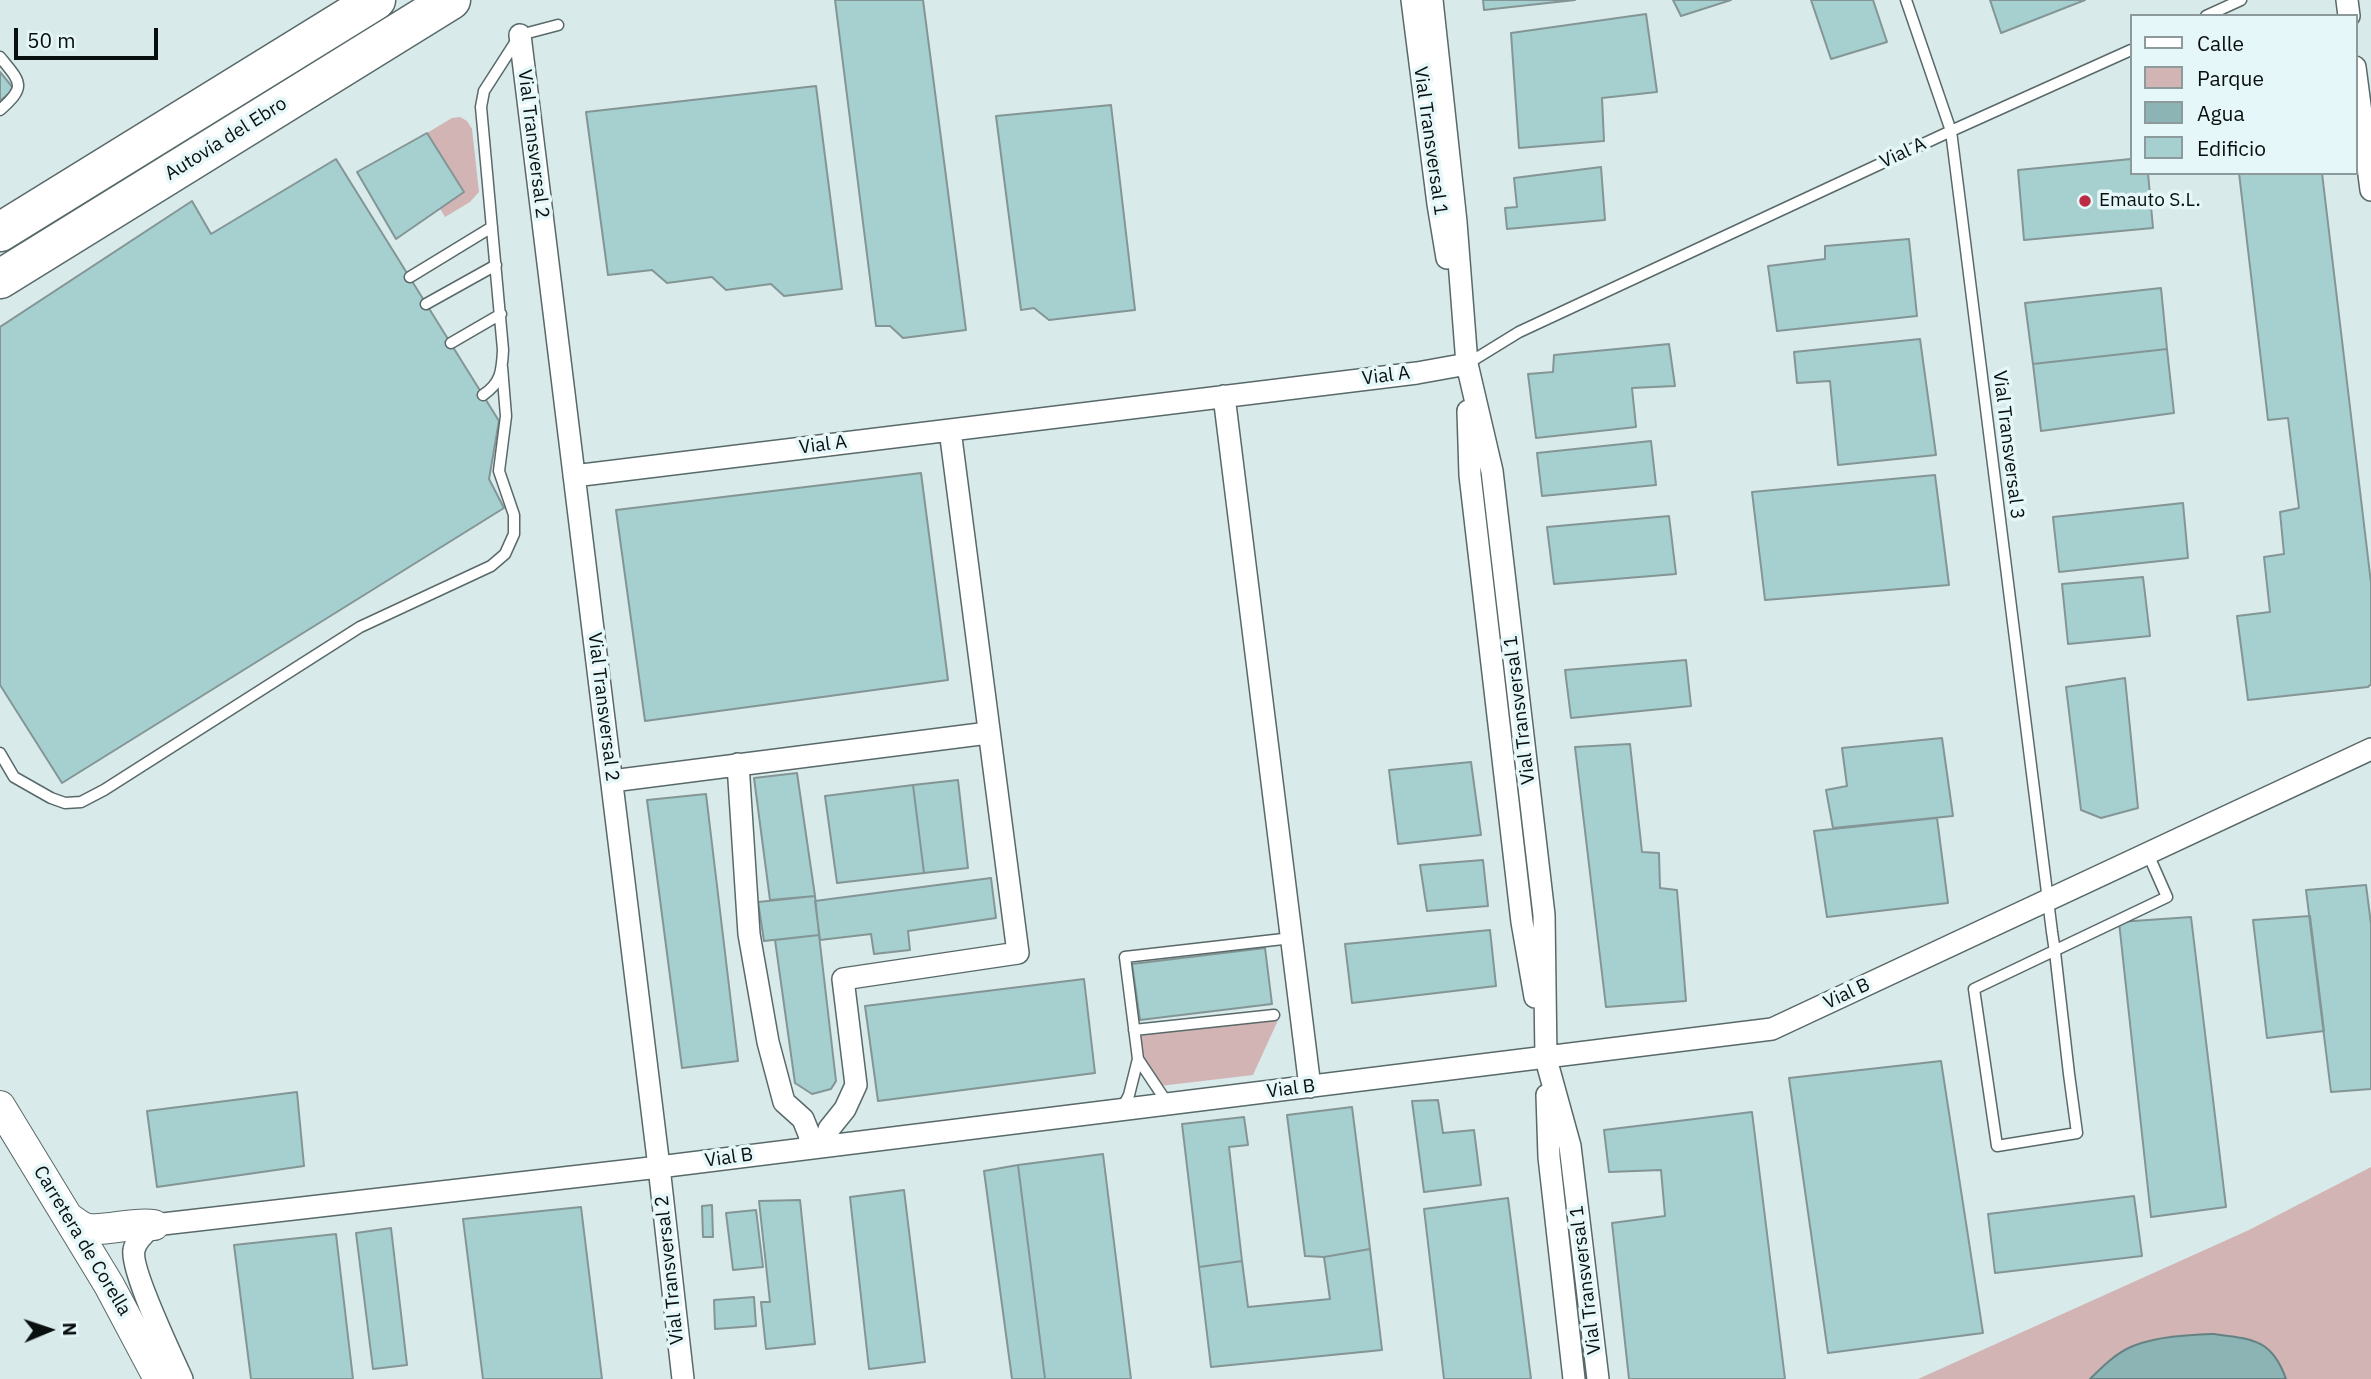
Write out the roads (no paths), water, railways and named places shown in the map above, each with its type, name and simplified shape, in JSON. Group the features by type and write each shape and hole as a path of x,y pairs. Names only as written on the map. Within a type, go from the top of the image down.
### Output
{"highway":[{"path":"0,209 336,0"},
{"name":"Autovía del Ebro","path":"0,232 376,0"},
{"name":"Autovía del Ebro","path":"0,279 451,0"}],"main road":[{"name":"Carretera de Corella","path":"0,1105 109,1285 159,1379"},
{"name":"Carretera de Corella","path":"0,1124 64,1227 142,1379"},
{"path":"69,1218 90,1229 133,1223 154,1225"},
{"path":"109,1285 106,1262 110,1254 154,1225"},
{"path":"140,1342 166,1379"}],"street":[{"name":"Vial Transversal 1","path":"1412,0 1438,204 1467,364 1492,471 1544,915 1549,1157 1574,1379"},
{"name":"Vial Transversal 1","path":"1432,0 1457,222 1467,364"},
{"name":"Vial Transversal 2","path":"520,35 683,1379"},
{"path":"2357,82 2371,190"},
{"name":"Vial A","path":"574,476 1417,373 1467,364"},
{"path":"1224,396 1310,1087"},
{"path":"738,764 749,934 768,1042 784,1102 803,1119 818,1146 845,1109 856,1085 843,979 1018,953 950,430"},
{"path":"612,781 988,733"},
{"name":"Vial B","path":"154,1225 659,1167 1772,1029 2371,749"},
{"name":"Vial Transversal 1","path":"1546,1059 1570,1146 1598,1379"},
{"name":"Carretera de Corella","path":"154,1225 138,1240 133,1253 152,1309 182,1379"}],"lane":[{"name":"Vial Transversal 3","path":"1906,0 1951,131 2054,952"},
{"path":"2210,14 2241,0"},
{"path":"0,753 14,777 36,792 65,803 81,802 360,627 491,566 505,554 514,534 514,515 499,471 506,416 501,314 481,107 484,92 520,35 558,25"},
{"name":"Vial A","path":"1467,364 1519,331 2130,50"},
{"path":"0,57 17,78 20,90 0,110"},
{"path":"410,277 492,227"},
{"path":"426,304 496,265"},
{"path":"450,343 501,314"},
{"path":"483,395 496,386 502,367"},
{"path":"2054,952 2077,1133 1997,1146 1974,989 2168,897 2148,854"},
{"path":"1121,1110 1129,1095 1138,1059 1125,957 1292,938"},
{"path":"1135,1030 1273,1015"},
{"path":"1138,1059 1168,1104"}],"water":[{"path":"2214,1334 2259,1343 2274,1356 2286,1379 2090,1379 2115,1356 2133,1346 2163,1338"}],"place":[{"name":"Emauto S.L.","path":"2085,201"}]}
